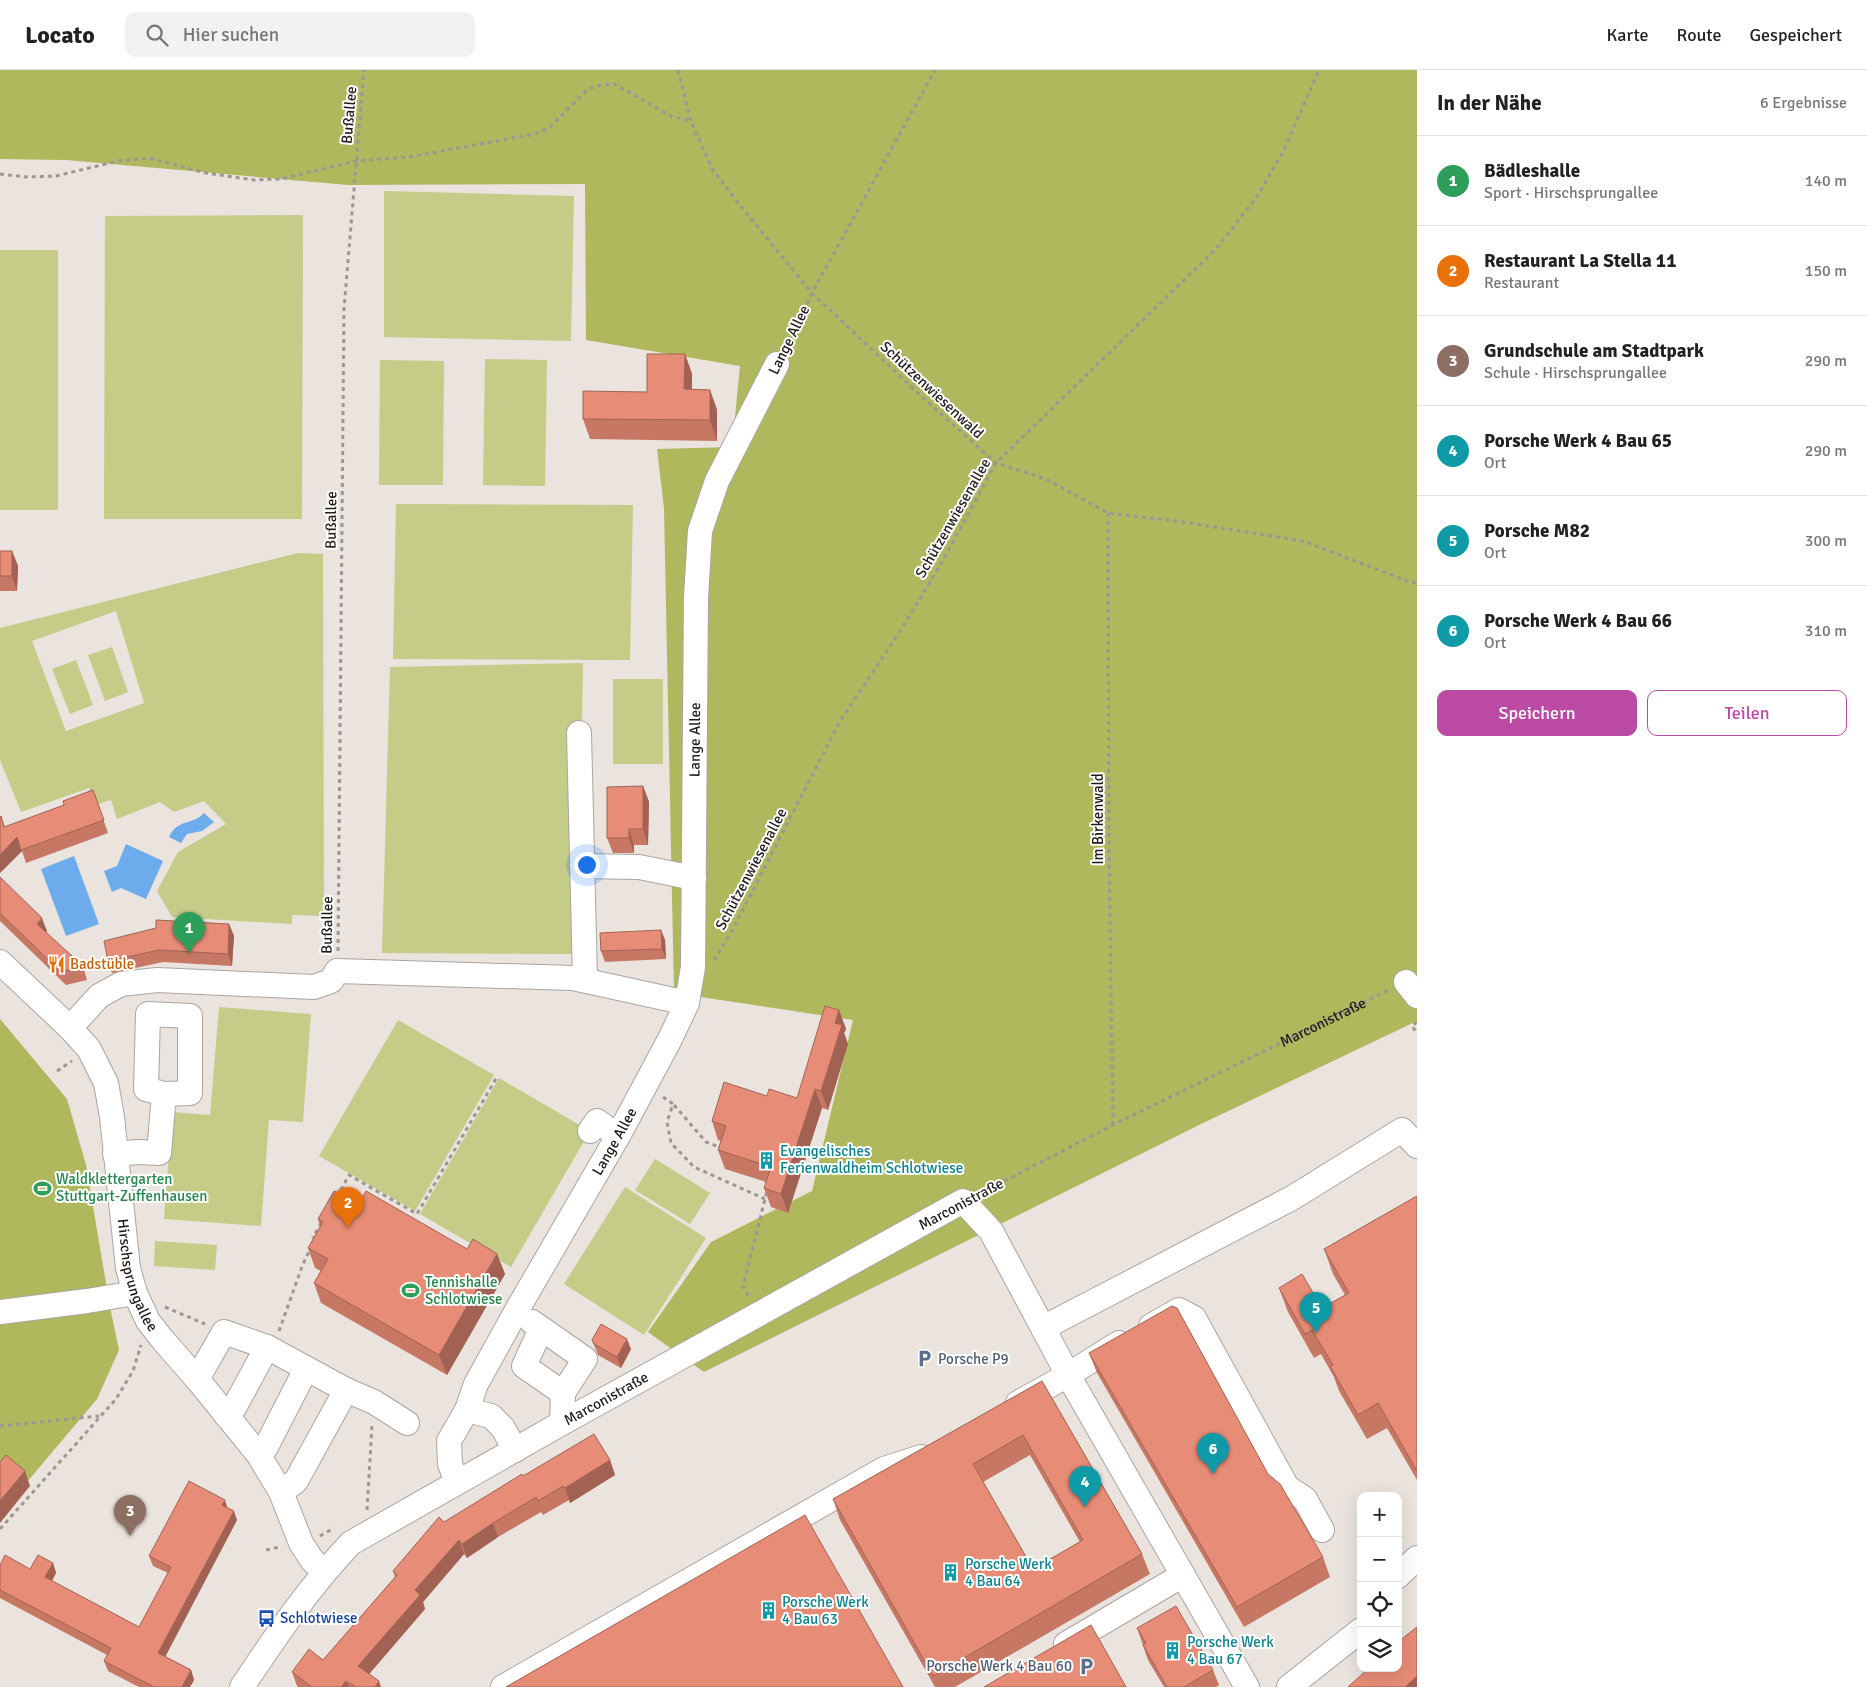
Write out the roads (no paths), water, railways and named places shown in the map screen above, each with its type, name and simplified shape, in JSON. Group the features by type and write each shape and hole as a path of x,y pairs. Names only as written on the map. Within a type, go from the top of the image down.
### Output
{"street":[{"name":"Lange Allee","path":"468,1410 476,1384 618,1136 687,1003 693,966 696,598 700,531 717,481 777,364"},
{"path":"579,733 585,980"},
{"path":"582,866 639,867 694,878"},
{"name":"Hirschsprungallee","path":"0,962 70,1028 89,1050 106,1083 112,1117 114,1154 128,1268 135,1292 148,1321 258,1454 280,1492 301,1543 312,1560 324,1572"},
{"path":"70,1028 99,996 121,984 157,980 314,987 331,981 337,971 573,978 687,1003"},
{"path":"114,1154 138,1152 159,1154 164,1094"},
{"path":"590,1131 598,1121 618,1136"},
{"path":"1246,1687 1043,1328 1292,1198 1402,1130 1417,1146"},
{"name":"Marconistraße","path":"242,1687 287,1620 324,1572 351,1543 562,1423 963,1201 991,1231 1043,1328"},
{"path":"0,1312 87,1301 135,1292"},
{"path":"1002,1413 1179,1310 1194,1318 1288,1487 1305,1499 1322,1530"},
{"path":"562,1423 563,1393 585,1359 537,1326 524,1366 563,1393"},
{"path":"197,1379 224,1332 270,1348 346,1390 374,1402 407,1422"},
{"path":"226,1415 234,1408 270,1348"},
{"path":"258,1454 266,1447 306,1369"},
{"path":"280,1492 296,1481 346,1390"},
{"path":"457,1482 450,1464 449,1441 468,1410 491,1416 503,1428 515,1450"},
{"path":"503,1687 884,1469 926,1456 943,1446"},
{"path":"1402,1572 1417,1558"},
{"path":"1051,1653 1183,1575"},
{"path":"1289,1687 1357,1633"}],"water":[{"path":"204,813 214,822 202,831 187,834 181,843 169,837 181,824 195,820"},
{"path":"126,844 163,861 146,899 121,888 112,892 104,871 117,866"},
{"path":"74,856 99,924 66,936 41,869"}],"place":[{"name":"Bädleshalle","path":"189,953"},
{"name":"Badstüble","path":"56,964"},
{"name":"Evangelisches Ferienwaldheim Schlotwiese","path":"766,1160"},
{"name":"Waldklettergarten Stuttgart-Zuffenhausen","path":"42,1188"},
{"name":"Restaurant La Stella 11","path":"348,1228"},
{"name":"Tennishalle Schlotwiese","path":"411,1291"},
{"name":"Porsche M82","path":"1316,1333"},
{"name":"Porsche P9","path":"924,1359"},
{"name":"Porsche Werk 4 Bau 66","path":"1213,1474"},
{"name":"Porsche Werk 4 Bau 65","path":"1085,1507"},
{"name":"Grundschule am Stadtpark","path":"130,1536"},
{"name":"Porsche Werk 4 Bau 64","path":"951,1573"},
{"name":"Porsche Werk 4 Bau 63","path":"768,1611"},
{"name":"Schlotwiese","path":"266,1618"},
{"name":"Porsche Werk 4 Bau 67","path":"1173,1651"},
{"name":"Porsche Werk 4 Bau 60","path":"1086,1666"}]}
